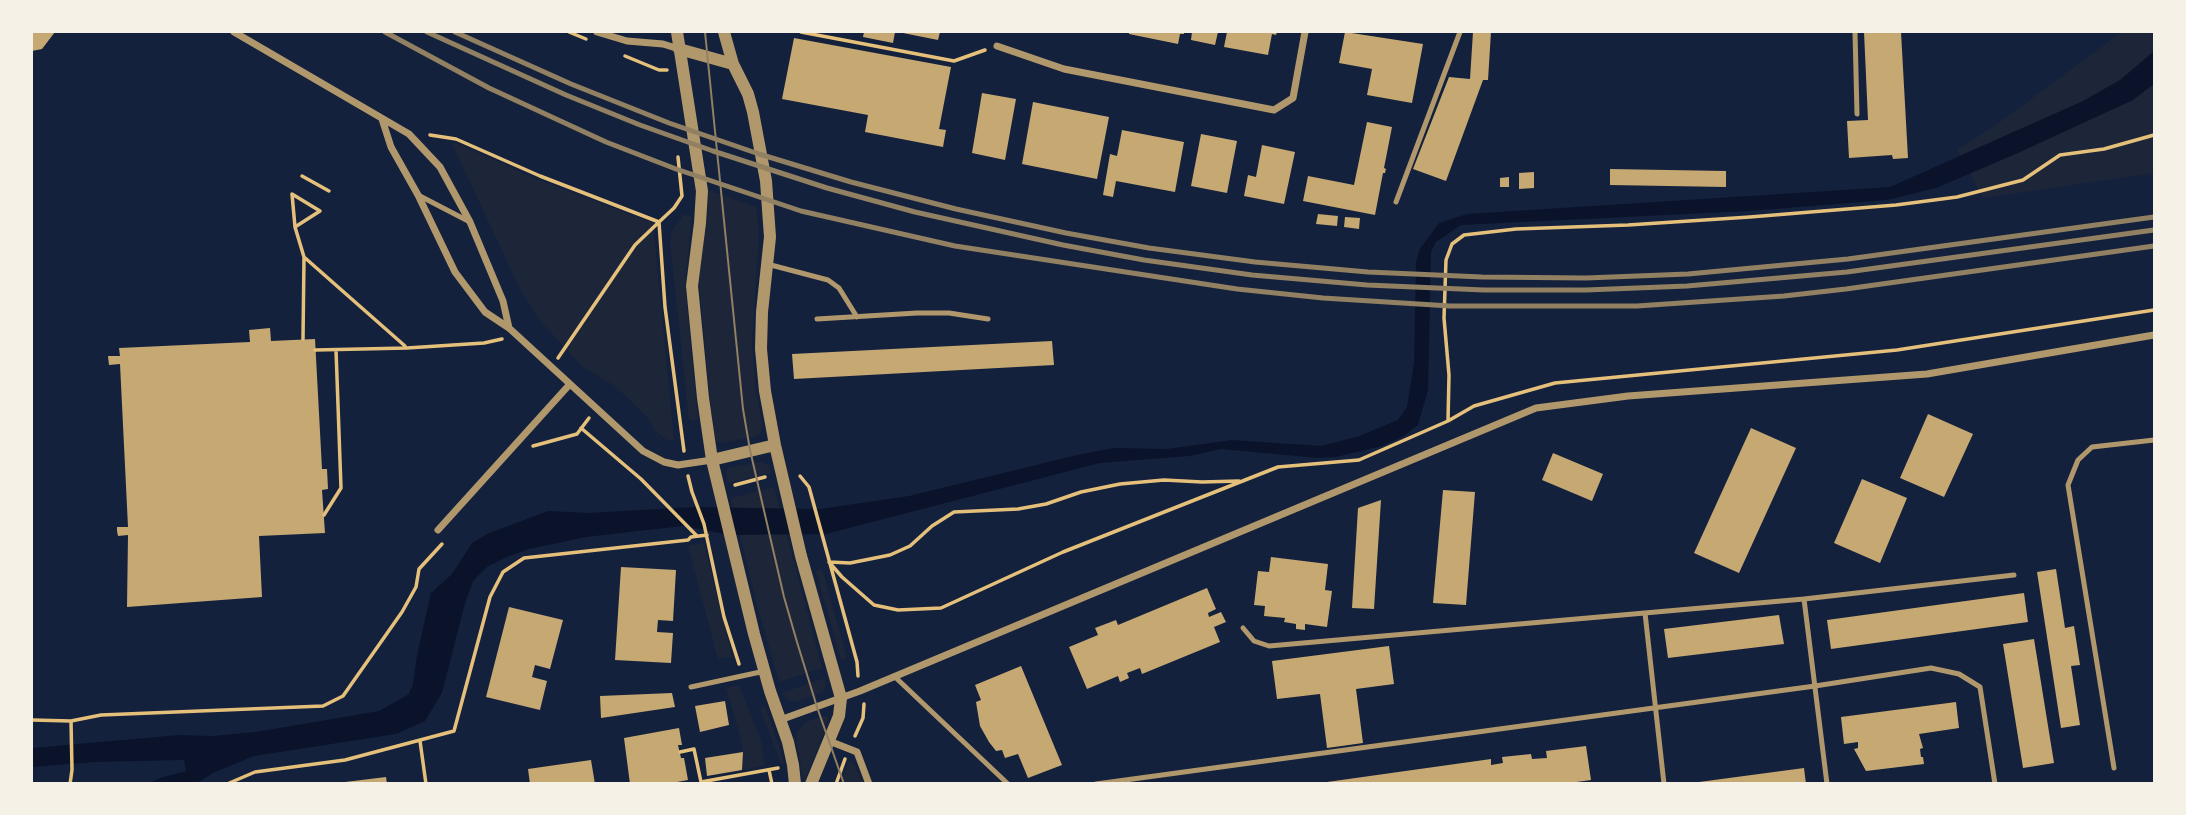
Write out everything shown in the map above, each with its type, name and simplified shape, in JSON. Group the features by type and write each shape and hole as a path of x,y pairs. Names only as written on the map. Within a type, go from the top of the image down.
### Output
{"street":[{"path":"234,32 409,135 440,167 470,222 503,301 509,328"},
{"path":"597,32 627,41 663,44 733,64"},
{"path":"677,32 697,152 702,208 692,286 712,460 743,592 789,743 795,783"},
{"path":"724,32 733,64 748,94 766,181 770,237 762,312 761,349 765,391 775,445 788,471 801,556 841,698 839,716 811,783"},
{"path":"997,46 1064,69 1274,110 1293,97 1305,32"},
{"path":"382,120 391,147 418,195 455,272 485,312 509,328 643,451 678,465 775,445"},
{"path":"780,720 860,691 1536,408 1628,396 1927,374 2154,335"},
{"path":"438,530 570,384"},
{"path":"829,741 857,752 869,783"}],"lane":[{"path":"1396,202 1460,32"},
{"path":"1856,32 1857,114"},
{"path":"418,195 470,222"},
{"path":"767,264 828,280 839,288 857,317"},
{"path":"817,319 949,313 988,319"},
{"path":"2114,768 2068,485 2078,460 2092,447 2154,440"},
{"path":"1243,628 1254,641 1269,646 1804,599 2014,575"},
{"path":"1804,599 1828,783"},
{"path":"1645,613 1664,783"},
{"path":"1096,783 1815,687 1931,668 1959,674 1980,687 1995,783"},
{"path":"691,687 765,671"},
{"path":"894,676 1008,783"}],"path":[{"path":"800,32 954,61 997,46"},
{"path":"409,135 456,138 540,176 659,222"},
{"path":"1448,421 1449,375 1444,318 1446,260 1452,244 1464,235 1516,229 1750,217 1957,197 2023,180 2060,155 2104,149 2154,135"},
{"path":"302,176 329,191"},
{"path":"552,367 635,245 679,201 682,196 681,189"},
{"path":"295,227 320,211 292,194 295,227 304,257 303,339"},
{"path":"659,222 665,307 687,464"},
{"path":"304,257 407,348"},
{"path":"316,350 484,343 518,336"},
{"path":"324,515 341,488 337,350"},
{"path":"532,446 577,434 596,407"},
{"path":"581,428 640,479 696,534"},
{"path":"745,675 736,657 724,617 707,535 692,492 788,471 809,487 857,662 864,706 859,728"},
{"path":"829,562 850,563 890,555 910,546 932,526 954,512 1018,509 1120,484 1164,480 1243,481"},
{"path":"227,783 255,772 345,760 454,731 490,597 503,572 524,558 688,540 696,534 707,535"},
{"path":"32,720 71,722 101,715 323,706 343,696 402,612 416,587 419,569 447,538"},
{"path":"829,562 874,605 898,610 941,608"},
{"path":"70,783 71,722"},
{"path":"420,740 426,783"},
{"path":"680,752 694,749 702,783 793,765"},
{"path":"769,770 772,783"}],"shaded area":[{"path":"2122,32 2154,32 2154,173 1983,198 1957,150 1996,125"},
{"path":"2154,51 2154,84 2133,100 1936,188 1887,200 1749,211 1461,225 1436,242 1431,252 1428,390 1418,425 1404,436 1382,446 1336,457 1318,458 1221,449 1190,456 1100,463 826,534 729,535 683,526 586,537 529,549 487,567 473,581 442,693 425,721 396,734 254,756 213,773 196,784 149,783 186,771 184,760 32,767 32,748 179,735 213,736 256,732 379,711 409,694 431,593 452,574 472,543 489,533 548,511 588,513 694,507 820,509 909,496 1113,448 1167,449 1232,440 1321,446 1359,436 1398,420 1407,407 1414,363 1416,262 1420,249 1439,223 1467,214 1890,187 2083,101 2120,80"},
{"path":"454,142 539,180 653,223 674,440 667,440 660,435 648,418 615,386 583,367 541,322 521,291 452,144"},
{"path":"705,189 756,207 759,231 752,343 756,392 763,427 759,435 754,437 720,443 716,441 711,412 699,282 707,218"},
{"path":"684,214 692,217 685,282 698,420 689,420 670,242 672,231"},
{"path":"761,462 768,465 772,473 728,483 728,468"},
{"path":"774,487 822,668 779,682 731,498"},
{"path":"704,543 732,657 718,659 688,546"},
{"path":"822,569 847,658 841,660 816,571"},
{"path":"825,678 826,686 822,693 789,701 781,693"},
{"path":"739,685 761,741 765,765 742,770 741,739 726,688"},
{"path":"765,706 781,752 784,763 781,764 760,708"},
{"path":"828,717 828,720 804,783 796,741 797,732 806,722"},
{"path":"849,761 854,764 863,783 840,783"}],"building":[{"path":"32,32 55,32 42,49 32,51"},
{"path":"864,32 895,32 893,43 863,37"},
{"path":"898,32 940,32 938,40"},
{"path":"1129,32 1184,34 1180,34 1178,44"},
{"path":"1192,32 1218,32 1215,45 1191,40"},
{"path":"1227,32 1277,32 1276,35 1272,34 1268,55 1224,47"},
{"path":"1345,32 1423,44 1412,103 1367,95 1372,69 1339,63"},
{"path":"1473,32 1491,32 1488,80 1483,80 1446,181 1413,169 1449,77 1470,79"},
{"path":"1864,32 1901,32 1908,158 1893,159 1892,155 1849,158 1847,121 1868,120"},
{"path":"794,38 951,67 939,129 946,130 943,147 865,132 868,115 782,99"},
{"path":"982,93 1016,99 1005,160 972,153"},
{"path":"1033,102 1109,117 1097,179 1022,164"},
{"path":"1367,122 1392,127 1375,215 1303,201 1308,176 1354,185"},
{"path":"1122,130 1184,142 1175,192 1116,181 1113,197 1103,195 1110,154 1117,156"},
{"path":"1201,134 1237,141 1227,193 1191,186"},
{"path":"1262,145 1295,152 1284,204 1244,196 1248,175 1256,177"},
{"path":"1610,169 1726,171 1726,187 1610,185"},
{"path":"1534,172 1534,188 1519,189 1519,173"},
{"path":"1509,177 1509,187 1500,187 1500,178"},
{"path":"1318,214 1338,216 1337,226 1316,224"},
{"path":"1345,217 1360,218 1359,229 1344,227"},
{"path":"270,328 271,341 315,339 322,469 327,469 328,489 322,490 325,533 259,536 262,597 127,607 128,535 118,536 117,531 117,527 128,527 120,364 109,365 108,356 120,356 119,348 250,342 249,330"},
{"path":"1052,341 1054,365 794,379 792,354"},
{"path":"1928,414 1973,434 1944,497 1900,478"},
{"path":"1751,428 1796,448 1739,573 1694,553"},
{"path":"1553,453 1603,474 1592,501 1542,480"},
{"path":"1862,479 1907,498 1880,563 1834,543"},
{"path":"1443,490 1475,492 1466,605 1433,603"},
{"path":"1381,500 1374,609 1352,608 1358,508"},
{"path":"1271,557 1328,564 1325,590 1332,591 1327,627 1305,624 1305,630 1296,629 1296,624 1284,622 1285,618 1264,616 1265,606 1254,605 1258,571 1269,572"},
{"path":"621,567 676,570 673,621 658,620 657,632 673,633 671,663 615,660"},
{"path":"2056,569 2065,628 2074,626 2080,665 2071,666 2080,725 2061,728 2037,572"},
{"path":"1207,588 1216,609 1208,613 1209,617 1221,612 1226,622 1214,627 1220,642 1142,674 1140,668 1127,673 1129,678 1120,682 1118,676 1087,689 1069,647 1098,635 1095,628 1116,620 1118,625"},
{"path":"2024,593 2028,622 1831,649 1827,620"},
{"path":"509,607 563,620 550,669 535,665 532,677 547,681 540,710 486,697"},
{"path":"1779,615 1784,644 1668,658 1664,629"},
{"path":"2034,639 2054,763 2023,768 2003,644"},
{"path":"1389,646 1394,684 1356,689 1363,743 1327,748 1320,694 1277,699 1272,661"},
{"path":"1021,666 1062,765 1028,778 1018,754 1005,758 1002,750 996,751 989,742 980,726 976,702 981,700 975,685"},
{"path":"672,693 675,707 601,718 600,696"},
{"path":"725,701 729,725 700,732 695,706"},
{"path":"1956,702 1959,728 1919,734 1924,764 1866,771 1854,749 1858,748 1858,742 1844,744 1841,717"},
{"path":"679,728 682,745 678,745 681,758 684,758 688,780 666,784 630,784 624,738"},
{"path":"1586,746 1591,780 1562,784 1327,784 1491,759 1491,765 1503,763 1502,757 1531,754 1532,759 1547,758 1546,751"},
{"path":"743,752 742,770 707,776 705,758"},
{"path":"591,760 595,784 530,784 528,769"},
{"path":"1804,768 1806,784 1699,784 1699,782"},
{"path":"386,777 387,784 345,784 345,782"}],"tram line":[{"path":"705,32 743,409 750,450 784,597 817,707 844,784"}],"railway":[{"path":"385,32 489,88 606,142 676,169 801,211 955,246 1237,289 1323,298 1450,306 1637,306 1846,289 2154,246"},
{"path":"427,32 566,95 640,125 827,188 915,212 1063,245 1144,260 1252,275 1367,285 1484,290 1687,286 1847,272 2154,230"},
{"path":"455,32 571,84 669,123 851,182 1066,233 1149,248 1255,262 1368,272 1482,277 1586,278 1688,274 1848,259 2154,217"}]}
